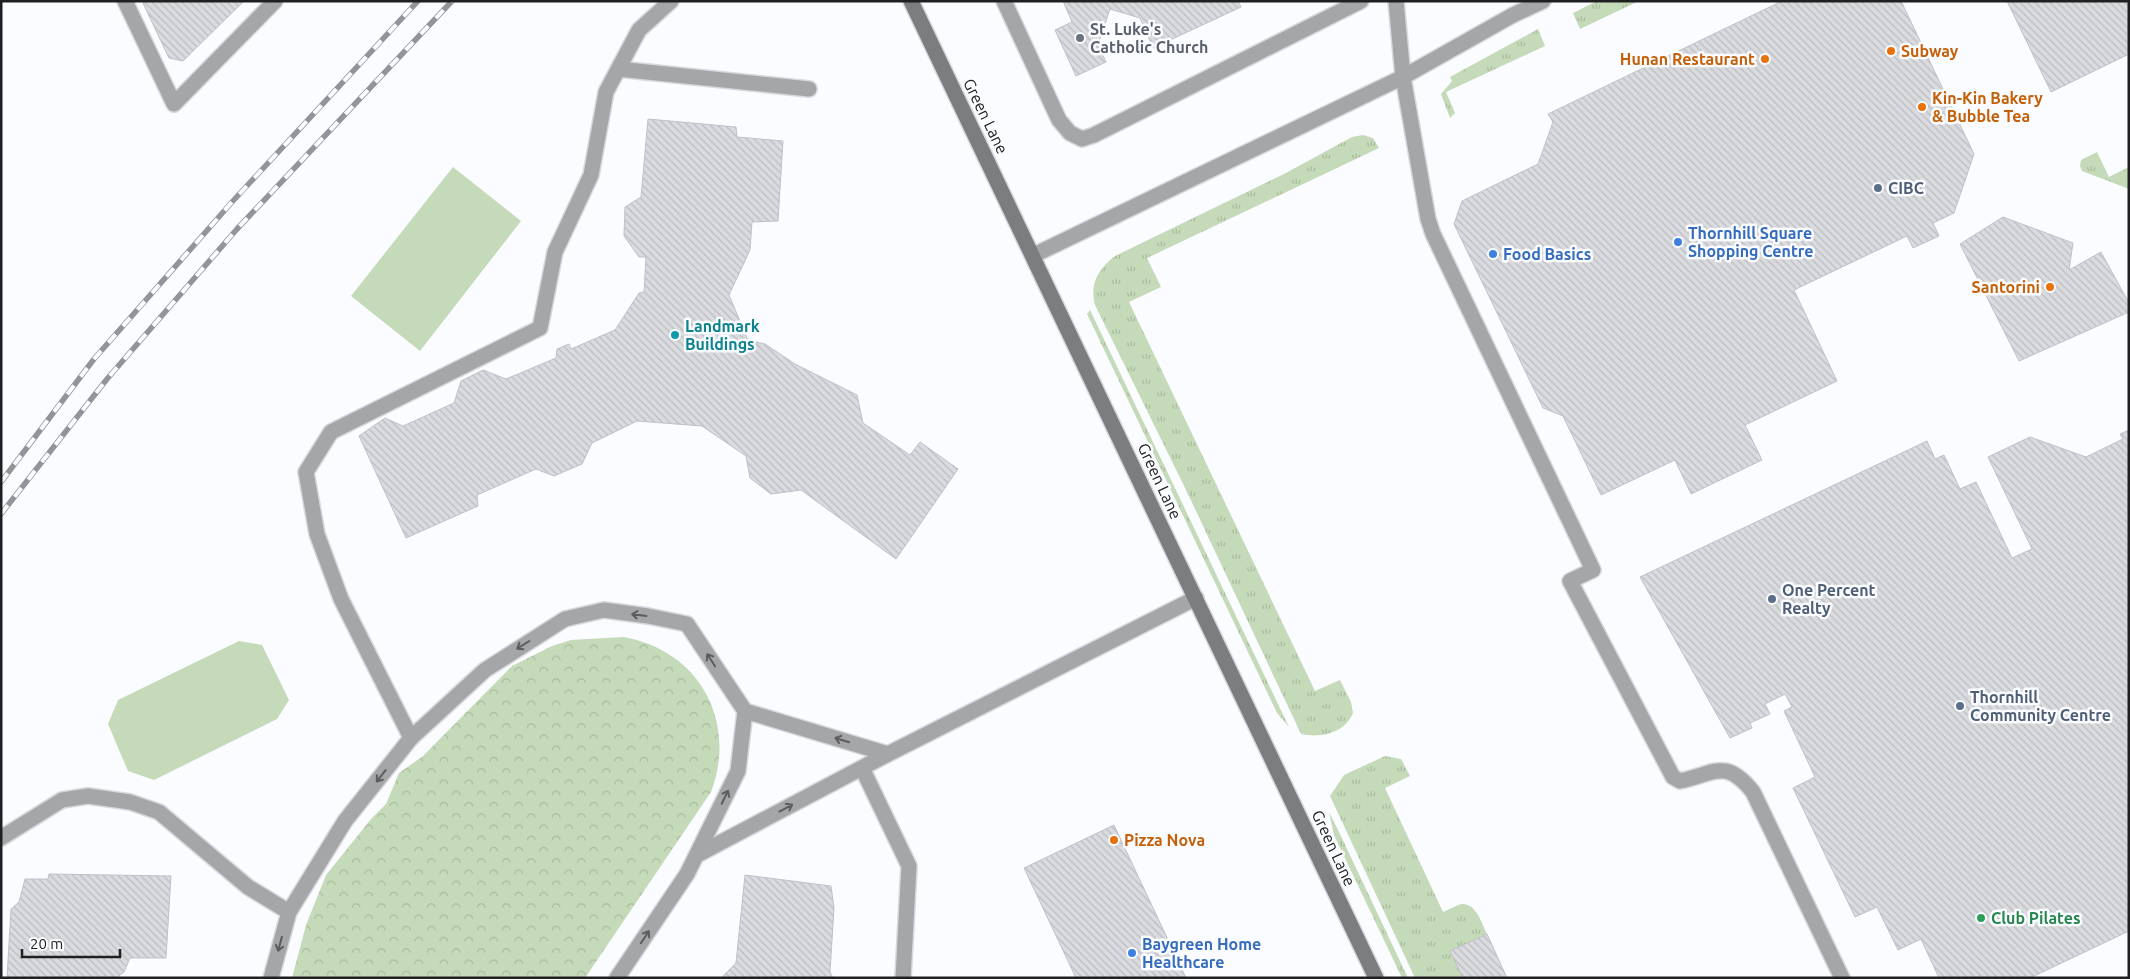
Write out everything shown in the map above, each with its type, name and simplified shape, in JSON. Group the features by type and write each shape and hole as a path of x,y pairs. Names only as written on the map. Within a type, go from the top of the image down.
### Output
{"street":[{"path":"125,1 174,104 275,1"},
{"path":"411,738 341,599 317,534 306,472 331,432 540,328 555,252 591,175 606,92 639,30 671,1"},
{"name":"Green Lane","path":"911,1 1034,255 1376,978"},
{"path":"1004,1 1059,120 1070,133 1082,139 1094,135 1361,1"},
{"path":"1396,1 1403,77 1433,234 1593,570 1570,581 1673,777 1680,781 1710,771 1722,771 1734,774 1745,782 1753,792 1842,978"},
{"path":"1034,255 1403,77 1509,8 1543,1"},
{"path":"618,69 809,89"},
{"path":"697,855 888,754 1196,598"},
{"path":"271,978 289,912 345,822 411,738 484,670 565,619 604,610 687,624 745,711 888,754"},
{"path":"617,978 687,874 738,771 745,711"},
{"path":"862,768 909,866 903,978"},
{"path":"1,838 62,800 88,796 130,802 159,812 248,887 289,912"}],"green space":[{"path":"1597,1 1639,1 1580,29 1573,13"},
{"path":"1538,29 1545,46 1446,92 1455,113 1450,118 1441,94 1452,81 1450,77"},
{"path":"1363,135 1373,138 1379,148 1147,258 1161,287 1129,302 1315,691 1340,680 1351,702 1353,713 1344,726 1323,735 1308,735 1301,734 1188,494 1095,305 1093,290 1100,271 1115,256 1284,174 1352,137"},
{"path":"2097,152 2109,177 2129,167 2129,189 2082,171 2080,166 2081,160"},
{"path":"453,167 521,221 420,351 351,296"},
{"path":"1090,310 1289,727 1277,713 1087,314"},
{"path":"623,637 650,644 673,657 691,673 706,693 715,715 719,740 718,765 711,792 585,978 292,978 306,925 326,875 371,819 386,804 399,773 423,756 512,666 552,646 571,640"},
{"path":"239,641 262,645 289,700 277,719 154,780 128,771 108,724 118,700"},
{"path":"1385,756 1401,759 1410,776 1385,788 1443,912 1462,904 1471,907 1478,915 1487,934 1450,951 1463,978 1415,978 1330,796 1344,775"},
{"path":"1329,812 1408,978 1402,978 1334,835"}],"building":[{"path":"142,1 244,1 183,61 169,58"},
{"name":"St. Luke's Catholic Church","path":"1063,1 1238,1 1241,7 1153,48 1140,18 1110,9 1098,45 1106,62 1076,76 1055,30 1072,22"},
{"name":"Thornhill Square Shopping Centre","path":"1782,1 1901,1 1974,154 1954,213 1933,223 1939,236 1913,248 1907,236 1794,290 1837,381 1745,425 1762,460 1691,494 1675,460 1601,495 1563,416 1543,408 1454,224 1462,201 1538,164 1553,122 1548,114"},
{"path":"2007,1 2129,1 2129,54 2051,92"},
{"name":"Landmark Buildings","path":"648,119 736,127 737,137 783,141 778,221 752,222 750,250 729,295 748,340 765,344 795,364 857,395 863,423 910,455 920,442 958,469 896,559 801,490 771,494 750,478 746,456 702,426 637,421 592,443 582,464 554,476 536,469 477,495 478,506 406,538 359,436 385,418 403,426 454,403 461,381 483,370 506,379 556,358 557,349 569,344 571,349 615,330 639,293 644,292 646,257 639,257 624,236 625,207 641,197"},
{"name":"Santorini","path":"2003,217 2073,243 2069,270 2101,252 2129,303 2129,312 2019,361 1960,244"},
{"name":"Thornhill Community Centre","path":"2129,430 2129,931 2030,978 1939,978 1921,939 1898,950 1877,907 1855,917 1793,788 1815,777 1784,711 1792,707 1785,694 1765,704 1770,714 1750,723 1752,728 1730,738 1640,577 1927,441 1935,459 1944,455 1960,489 1976,482 2012,558 2032,549 1988,457 2030,437 2086,457 2123,439 2120,434"},
{"path":"1114,825 1186,978 1076,978 1024,868"},
{"path":"49,874 171,876 166,958 130,958 124,972 116,978 7,978 11,909 19,902 25,879 48,879"},
{"path":"745,875 831,886 834,908 830,972 833,978 721,978 736,963"},
{"path":"1487,934 1507,978 1463,978 1450,951"}],"railway":[{"path":"1,482 94,359 232,202 418,1"},
{"path":"1,514 107,379 237,229 452,1"}],"place":[{"name":"St. Luke's Catholic Church","path":"1080,38"},
{"name":"Subway","path":"1891,51"},
{"name":"Hunan Restaurant","path":"1765,59"},
{"name":"Kin-Kin Bakery & Bubble Tea","path":"1922,107"},
{"name":"CIBC","path":"1878,188"},
{"name":"Thornhill Square Shopping Centre","path":"1678,242"},
{"name":"Food Basics","path":"1493,254"},
{"name":"Santorini","path":"2050,287"},
{"name":"Landmark Buildings","path":"675,335"},
{"name":"One Percent Realty","path":"1772,599"},
{"name":"Thornhill Community Centre","path":"1960,706"},
{"name":"Pizza Nova","path":"1114,840"},
{"name":"Club Pilates","path":"1981,918"},
{"name":"Baygreen Home Healthcare","path":"1132,953"}]}
